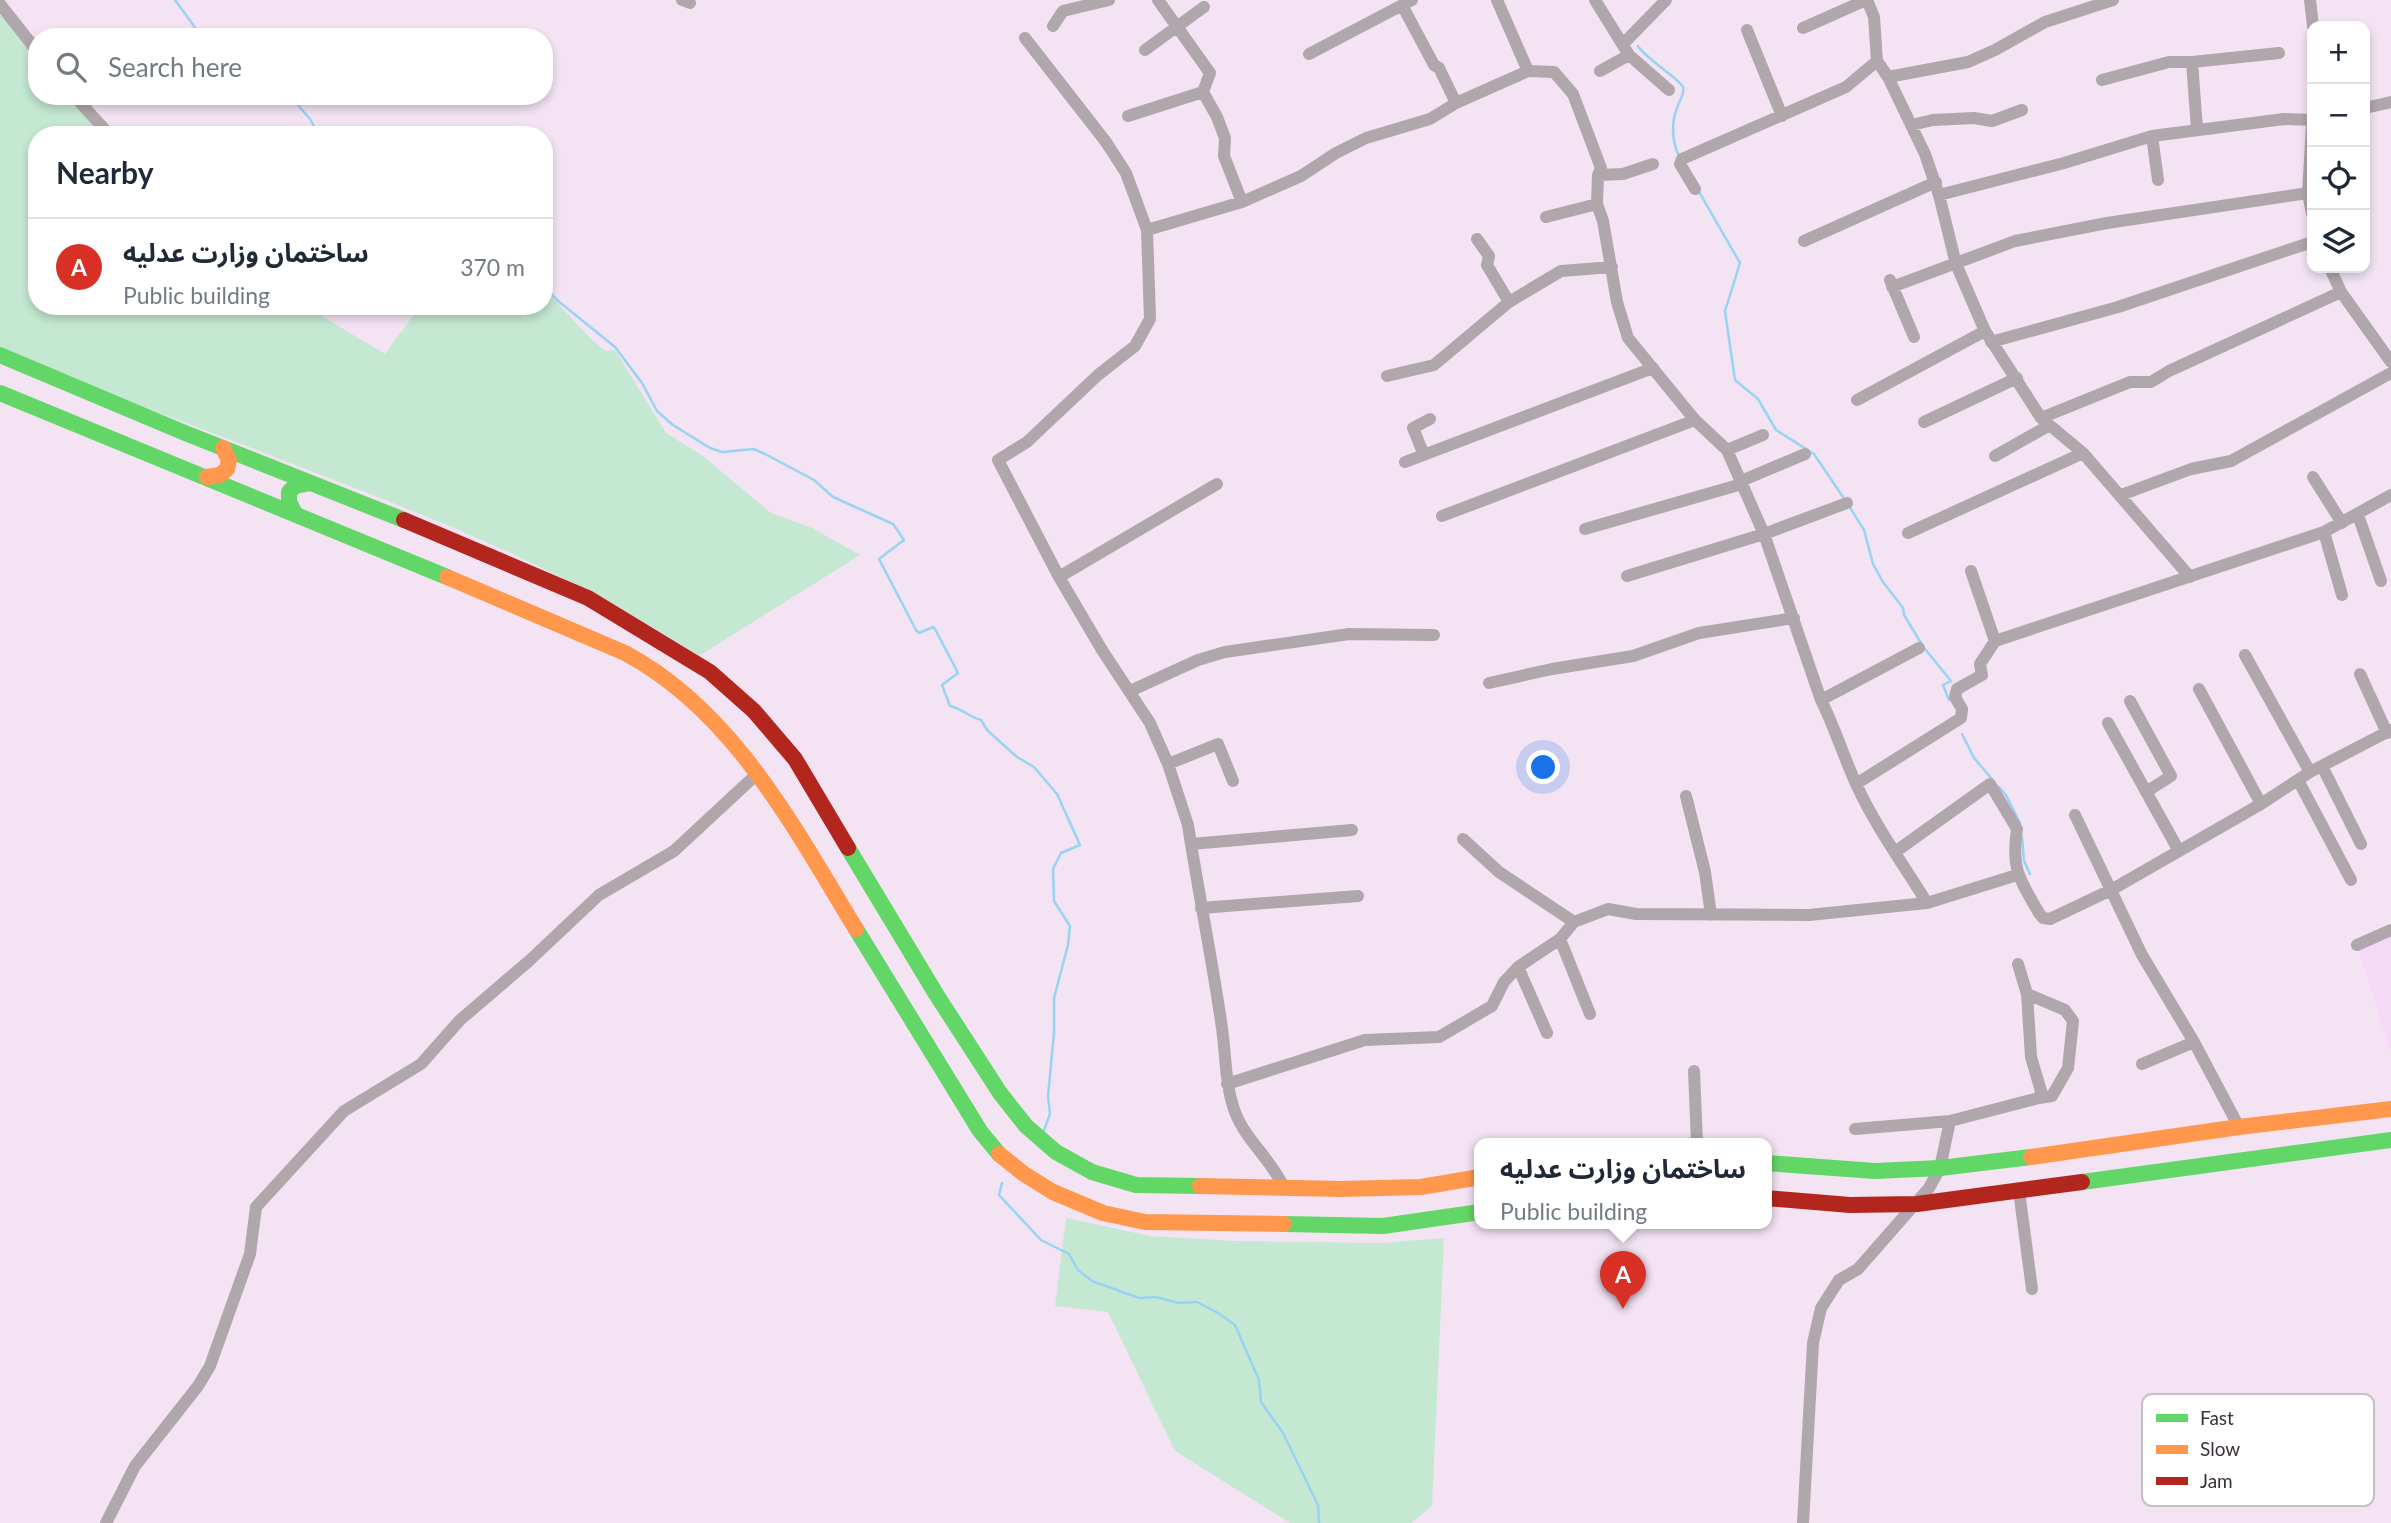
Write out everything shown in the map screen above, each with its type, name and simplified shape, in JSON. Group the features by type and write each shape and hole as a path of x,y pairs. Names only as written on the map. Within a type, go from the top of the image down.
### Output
{"street":[{"path":"1053,26 1063,11 1109,0"},
{"path":"1157,0 1210,73 1203,92 1225,138 1224,156 1242,202"},
{"path":"1497,0 1528,71"},
{"path":"1595,0 1626,50 1669,90"},
{"path":"1600,71 1626,50 1667,0"},
{"path":"1803,28 1867,0 1874,17 1877,61 1888,77 1926,154 1956,264 1988,336 2044,422 2082,453 2122,495 2190,577"},
{"path":"1888,77 1968,62 1996,50 2045,22 2113,0"},
{"path":"2310,0 2312,21"},
{"path":"1308,54 1401,3 1456,103"},
{"path":"0,4 28,40"},
{"path":"1145,50 1204,7"},
{"path":"1747,30 1782,116"},
{"path":"1025,38 1106,142 1126,173 1147,230 1150,319 1135,346 1098,375 1027,442 998,460 1059,577 1102,650 1150,723 1168,764 1188,825 1222,1029 1227,1084 1235,1113 1246,1134 1284,1188"},
{"path":"2102,80 2169,62 2279,53"},
{"path":"1695,189 1680,164 1682,159 1846,87 1877,61"},
{"path":"2192,62 2197,129"},
{"path":"1147,230 1242,202 1301,176 1336,152 1366,138 1430,119 1456,103 1528,71 1554,72 1573,94 1601,168 1598,175 1597,204 1603,221 1617,302 1628,338 1695,420 1727,450 1764,534 1821,700 1856,784 1874,819 1927,903"},
{"path":"1128,116 1203,92"},
{"path":"2370,107 2391,102"},
{"path":"82,105 102,126"},
{"path":"1911,125 1933,120 1974,118 1992,121 2022,110"},
{"path":"1804,242 1937,188 2064,163 2152,135 2284,119 2307,121"},
{"path":"2152,135 2158,180"},
{"path":"1598,175 1623,174 1653,164"},
{"path":"1914,337 1891,284 1956,264 2015,241 2107,223 2307,193"},
{"path":"1546,217 1597,204"},
{"path":"1477,239 1489,257 1486,265 1509,302"},
{"path":"1857,400 1988,336 2118,307 2307,244"},
{"path":"1387,376 1434,365 1509,302 1564,269 1612,267"},
{"path":"2332,273 2341,292 2391,362"},
{"path":"1995,456 2044,422 2130,382 2151,382 2169,371 2341,292"},
{"path":"0,355 588,598 697,663 745,703 795,759 930,983 1000,1093 1026,1126 1056,1152 1092,1172 1136,1185 1341,1189 1421,1187 1474,1178"},
{"path":"1405,462 1653,368"},
{"path":"2122,495 2192,469 2231,461 2391,373"},
{"path":"1924,422 2017,378"},
{"path":"0,393 585,634 645,664 698,706 745,754 774,796 980,1130 998,1153 1053,1192 1103,1213 1145,1222 1382,1226 1474,1213"},
{"path":"1424,455 1413,427 1430,419"},
{"path":"1443,516 1695,420"},
{"path":"1727,450 1762,435"},
{"path":"205,477 222,476 228,472 229,456 223,448"},
{"path":"1908,533 2082,453"},
{"path":"1585,529 1741,483 1805,454"},
{"path":"2313,477 2342,523"},
{"path":"296,515 289,506 289,492 299,483 310,483"},
{"path":"1059,577 1217,484"},
{"path":"1856,784 1961,718 1962,709 1955,697 1957,689 1982,675 1980,664 1995,641 2324,532 2391,495"},
{"path":"1627,576 1764,534 1847,503"},
{"path":"2358,515 2381,581"},
{"path":"2324,532 2342,595"},
{"path":"1971,571 1995,641"},
{"path":"1489,683 1552,669 1633,656 1699,633 1794,618"},
{"path":"1130,691 1198,660 1225,652 1349,634 1434,635"},
{"path":"1821,700 1919,648"},
{"path":"2245,655 2361,844"},
{"path":"1895,852 1990,784 2017,829 2017,875 2039,913 2043,918 2050,919 2111,890 2261,804 2316,769 2389,732 2360,674"},
{"path":"2199,689 2261,804"},
{"path":"2130,701 2171,776 2146,792"},
{"path":"2108,723 2179,851"},
{"path":"1168,764 1218,744 1233,781"},
{"path":"106,1523 135,1466 198,1386 210,1366 250,1254 256,1207 344,1111 421,1064 460,1020 529,961 599,895 674,851 758,773"},
{"path":"2298,780 2351,880"},
{"path":"1686,796 1705,872 1711,915"},
{"path":"2075,815 2142,955 2194,1042 2239,1128"},
{"path":"1191,844 1352,830"},
{"path":"1463,839 1499,872 1574,922"},
{"path":"1227,1084 1365,1040 1439,1037 1492,1006 1504,982 1518,967 1560,939 1574,922 1608,909 1636,914 1809,915 1927,903 2017,875"},
{"path":"1201,908 1358,896"},
{"path":"2357,945 2391,930"},
{"path":"1560,939 1590,1014"},
{"path":"2018,964 2027,995 2031,1057 2041,1091 2039,1098"},
{"path":"1518,967 1547,1033"},
{"path":"1855,1129 1950,1121 2052,1096 2068,1068 2073,1021 2065,1010 2027,995"},
{"path":"2142,1064 2194,1042"},
{"path":"1694,1071 1697,1138"},
{"path":"1772,1163 1875,1171 1940,1168 2391,1109"},
{"path":"1803,1523 1813,1342 1821,1308 1839,1280 1858,1269 1917,1204 1940,1168 1950,1121"},
{"path":"1772,1198 1850,1205 1917,1204 2391,1140"},
{"path":"2019,1191 2032,1289"}],"shaded area":[{"path":"2391,930 2391,1052 2357,945"}],"green space":[{"path":"0,4 28,40 28,105 82,105 102,126 28,126 28,315 320,315 385,354 413,315 553,315 553,299 592,340 606,351 615,350 666,433 703,456 771,513 812,528 860,555 699,656 604,599 506,551 355,488 56,373 0,347"},
{"path":"1066,1218 1150,1236 1234,1241 1382,1243 1444,1238 1432,1506 1411,1523 1290,1523 1175,1451 1108,1312 1055,1306"}],"waterway":[{"path":"175,0 195,28"},
{"path":"1638,46 1683,87 1673,126 1679,156"},
{"path":"298,105 314,126"},
{"path":"1698,190 1740,263 1725,311 1735,380 1758,399 1776,430 1814,454 1845,500"},
{"path":"553,296 615,347 642,383 657,411 673,425 710,448 722,452 754,449 814,480 833,497 893,524 904,540 879,559 916,630 919,633 933,627 935,629 958,673 942,685 950,706 981,720 987,730 1017,757 1034,767 1057,794 1080,845 1061,853 1053,869 1054,901 1070,926 1068,945 1054,998 1054,1033 1048,1096 1050,1114 1043,1133"},
{"path":"1849,506 1864,530 1873,564 1903,608 1904,615 1921,643"},
{"path":"1925,649 1951,681 1943,685 1949,700"},
{"path":"1962,734 1974,758 1992,779"},
{"path":"1999,787 2020,823"},
{"path":"2022,837 2024,861 2030,874"},
{"path":"1002,1183 999,1195 1041,1240 1069,1254 1078,1270 1092,1281 1139,1298 1156,1297 1179,1303 1197,1302 1235,1325 1259,1380 1261,1402 1283,1433 1318,1505 1319,1523"}],"traffic: fast":[{"path":"0,355 185,433 404,520"},
{"path":"0,393 447,577"},
{"path":"296,515 289,502 289,492 295,486 310,483"},
{"path":"848,848 936,994 1000,1093 1026,1126 1056,1152 1092,1172 1136,1185 1200,1186"},
{"path":"856,929 980,1131 999,1154"},
{"path":"2082,1182 2391,1140"},
{"path":"1772,1163 1875,1171 1940,1168 2031,1157"},
{"path":"1284,1224 1383,1226 1474,1213"}],"traffic: slow":[{"path":"207,477 220,475 227,469 229,460 223,448"},
{"path":"447,577 625,653 664,677 698,706 730,739 758,775 809,851 856,929"},
{"path":"2031,1157 2239,1127 2391,1109"},
{"path":"999,1154 1053,1192 1103,1213 1145,1222 1284,1224"},
{"path":"1200,1186 1341,1189 1421,1187 1474,1178"}],"traffic: jam":[{"path":"404,520 588,598 710,672 754,711 795,759 848,848"},
{"path":"1772,1198 1850,1205 1917,1204 2082,1182"}],"place":[{"name":"ساختمان وزارت عدلیه","path":"1623,1309"}]}
